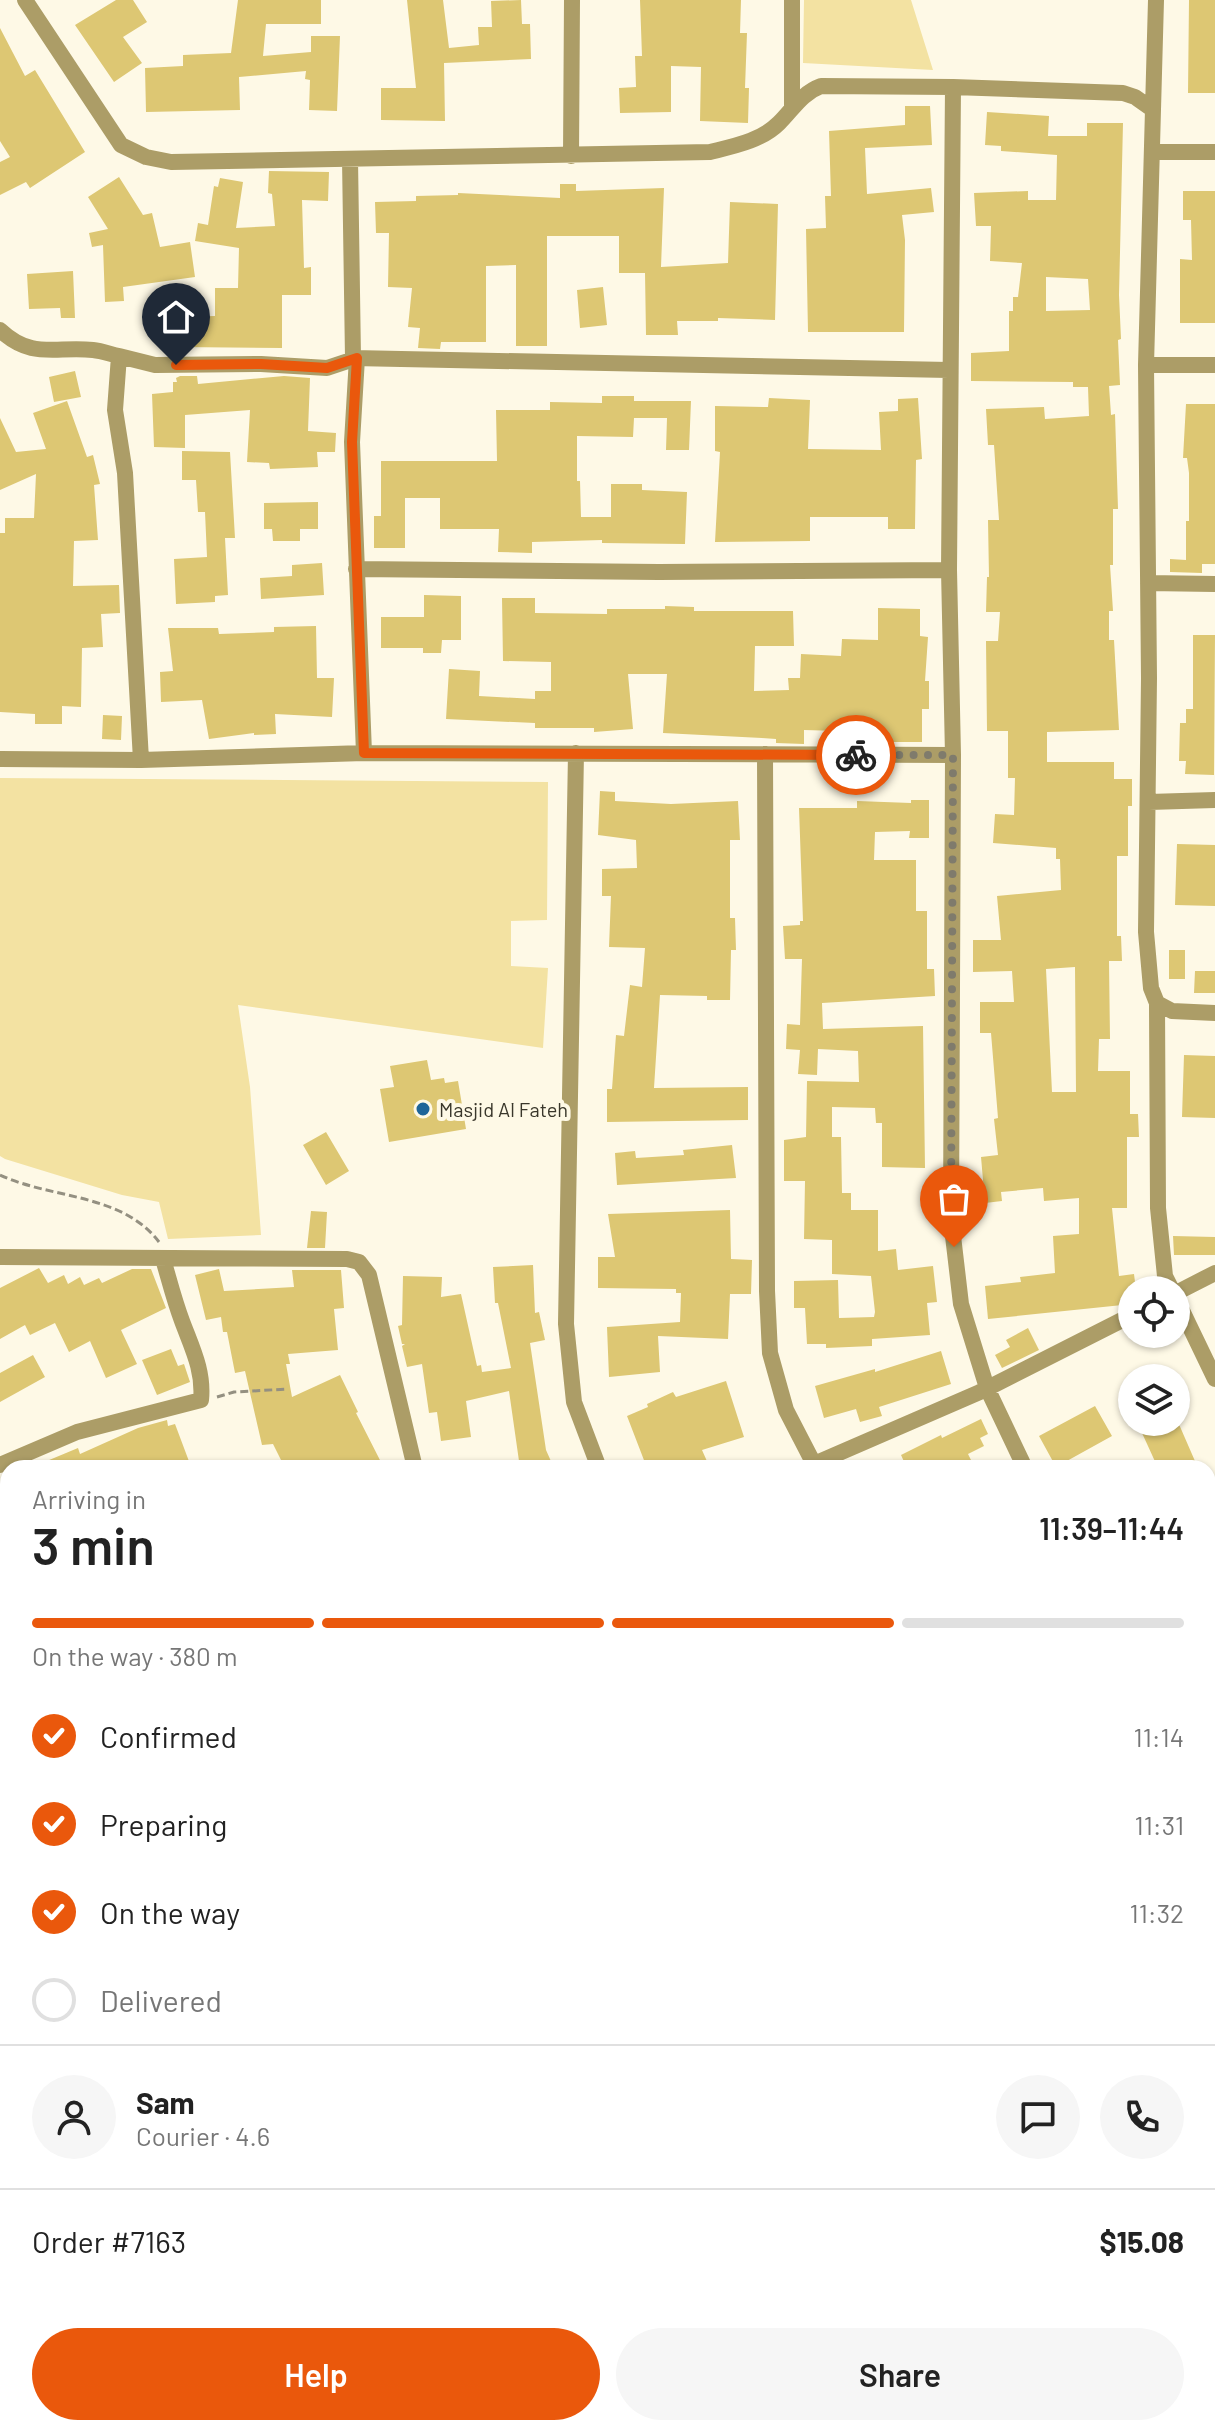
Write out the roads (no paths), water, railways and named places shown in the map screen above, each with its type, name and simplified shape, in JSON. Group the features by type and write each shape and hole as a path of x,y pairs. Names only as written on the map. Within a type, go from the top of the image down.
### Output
{"street":[{"path":"25,0 121,145 146,157 171,162 710,152 749,141 777,125 792,106 821,86 1123,93 1152,109"},
{"path":"571,156 572,0"},
{"path":"792,0 792,106"},
{"path":"1156,0 1146,365 1149,802 1146,932 1151,988 1157,1003 1158,1208 1165,1276"},
{"path":"953,87 949,370 953,755 951,1219 961,1304 987,1388 1021,1460"},
{"path":"1152,152 1215,152"},
{"path":"350,159 355,358 352,442 364,753"},
{"path":"0,330 12,342 31,350 94,350 155,365 261,364 327,368 355,358 949,370"},
{"path":"119,356 115,410 125,473 141,760"},
{"path":"1146,365 1215,365"},
{"path":"356,569 659,572 949,570"},
{"path":"1148,583 1215,584"},
{"path":"0,759 141,760 364,753 953,755"},
{"path":"576,753 566,1324 574,1402 596,1460"},
{"path":"765,754 770,1353 786,1410 809,1460"},
{"path":"1149,802 1215,800"},
{"path":"1157,1003 1172,1011 1215,1013"},
{"path":"0,1257 347,1259 359,1262 369,1275 413,1460"},
{"path":"12,1460 77,1432 201,1400 203,1383 200,1365 163,1259"},
{"path":"1190,1286 1215,1273"},
{"path":"828,1460 987,1388 1118,1322"},
{"path":"1190,1326 1215,1379"}],"place":[{"name":"Masjid Al Fateh","path":"423,1109"}]}
